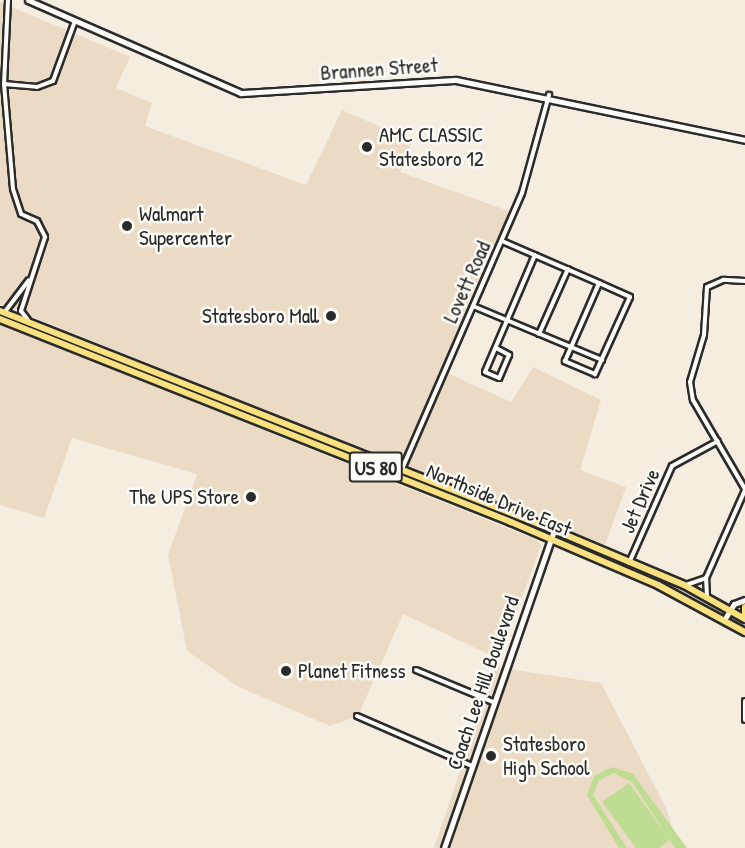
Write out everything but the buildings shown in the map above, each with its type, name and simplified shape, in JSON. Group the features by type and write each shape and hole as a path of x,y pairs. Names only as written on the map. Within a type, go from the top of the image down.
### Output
{"main road":[{"name":"Northside Drive East","path":"2,312 403,468 554,530 684,585 745,618"},
{"name":"Northside Drive East","path":"0,320 399,476 550,539 745,632"},
{"path":"745,607 745,618"}],"street":[{"path":"8,0 4,84 17,207 37,221 45,237 21,311 30,322"},
{"name":"Brannen Street","path":"28,0 241,93 456,80 549,95 745,139"},
{"path":"4,84 37,87 53,81 75,21"},
{"name":"Lovett Road","path":"399,476 502,241 532,165 549,95"},
{"path":"502,241 568,269 599,283 630,297 595,374 565,361 599,283"},
{"path":"496,348 509,354 499,378 485,372 535,255"},
{"path":"540,334 568,269"},
{"path":"2,312 32,277"},
{"path":"684,585 698,585 706,578 745,489 693,400 690,382 704,335 708,287 723,280 745,281"},
{"path":"474,306 602,360"},
{"name":"Jet Drive","path":"629,563 672,465 718,441"},
{"name":"Coach Lee Hill Boulevard","path":"444,848 554,530"},
{"path":"706,578 707,596"},
{"path":"724,620 729,609 745,600"},
{"path":"416,670 493,702"},
{"path":"745,701 745,720"},
{"path":"357,716 472,766"}],"shaded area":[{"path":"0,2 130,57 116,88 152,103 145,126 306,185 342,110 412,141 400,172 514,213 445,372 511,402 533,367 601,400 580,470 626,487 605,545 0,304"},
{"path":"0,324 537,540 541,546 499,659 403,614 358,716 330,726 239,687 187,651 168,555 197,474 72,438 44,518 0,505"},
{"path":"495,667 601,683 666,808 679,848 434,848"}],"green space":[{"path":"613,767 633,774 687,848 675,848 632,782 614,773 599,780 593,795 627,848 619,848 587,795 594,776"},
{"path":"629,783 670,840 659,848 636,848 602,802"}],"place":[{"name":"AMC CLASSIC Statesboro 12","path":"367,147"},
{"name":"Walmart Supercenter","path":"127,226"},
{"name":"Statesboro Mall","path":"331,316"},
{"name":"The UPS Store","path":"251,497"},
{"name":"Planet Fitness","path":"286,671"},
{"name":"Statesboro High School","path":"491,756"}]}
